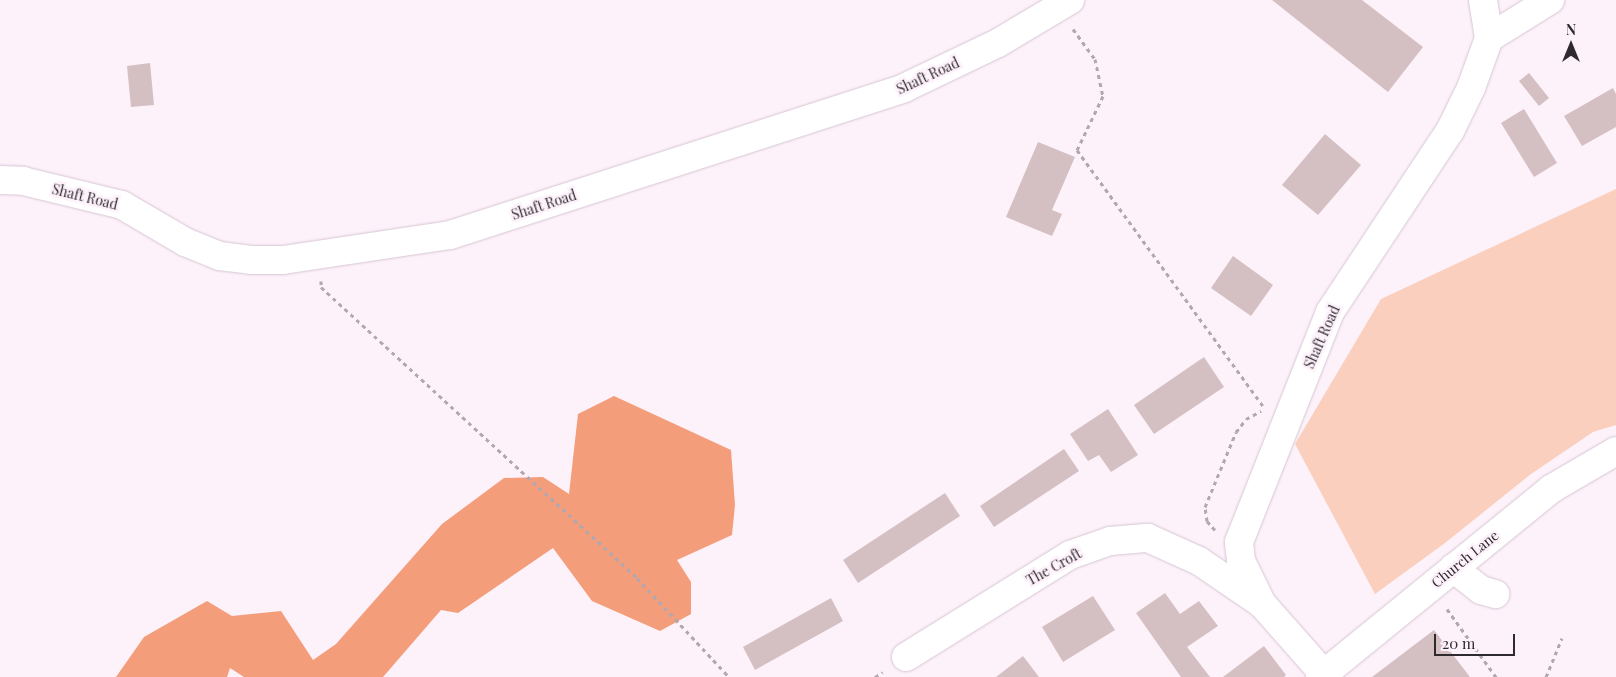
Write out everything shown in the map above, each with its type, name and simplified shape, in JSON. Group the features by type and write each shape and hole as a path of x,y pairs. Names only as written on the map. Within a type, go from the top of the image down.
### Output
{"street":[{"name":"Shaft Road","path":"1322,676 1262,604 1241,561 1239,542 1330,312 1450,131 1471,88 1489,38 1483,0"},
{"path":"1489,38 1550,0"},
{"name":"Shaft Road","path":"0,180 22,181 122,205 185,242 220,256 251,260 320,255 450,235 804,123 904,88 1065,4"},
{"name":"Church Lane","path":"1322,676 1551,489 1595,460 1616,451"},
{"name":"The Croft","path":"906,657 1070,555 1110,541 1148,538 1199,561 1262,604"},
{"path":"1453,568 1481,590 1495,594"}],"path":[{"path":"1065,4 1095,59 1103,96 1077,150 1266,409 1285,427"},
{"path":"320,255 321,287 637,578 729,677"},
{"path":"1431,586 1496,677"},
{"path":"1546,677 1562,638"}],"shaded area":[{"path":"1616,189 1616,425 1593,432 1531,474 1445,543 1375,594 1295,444 1381,299"},
{"path":"614,396 731,450 735,505 732,535 677,560 691,582 691,614 660,631 592,601 553,548 458,613 441,610 383,677 244,677 230,668 227,677 116,677 144,637 207,601 232,616 281,611 313,660 336,644 442,524 504,478 543,477 569,494 578,414"}],"building":[{"path":"1272,0 1362,0 1423,47 1388,92"},
{"path":"150,63 154,105 131,107 127,66"},
{"path":"1529,73 1549,98 1539,106 1519,81"},
{"path":"1613,88 1616,94 1616,127 1582,146 1564,116"},
{"path":"1524,109 1557,163 1534,177 1501,123"},
{"path":"1325,134 1361,165 1318,215 1282,185"},
{"path":"1038,142 1075,157 1052,210 1062,214 1052,236 1006,217"},
{"path":"1233,256 1273,285 1251,316 1211,288"},
{"path":"1204,357 1224,387 1154,434 1134,405"},
{"path":"1108,409 1138,455 1111,472 1099,455 1088,461 1070,434"},
{"path":"1064,449 1079,471 994,527 980,506"},
{"path":"945,493 960,516 858,583 843,560"},
{"path":"1165,593 1180,614 1199,601 1218,626 1187,647 1210,677 1181,677 1136,613"},
{"path":"1093,596 1115,630 1063,662 1042,627"},
{"path":"831,598 843,621 755,670 743,647"},
{"path":"1434,630 1470,677 1372,677"},
{"path":"1264,646 1286,675 1284,677 1223,677"},
{"path":"1023,656 1039,677 996,677"}]}
